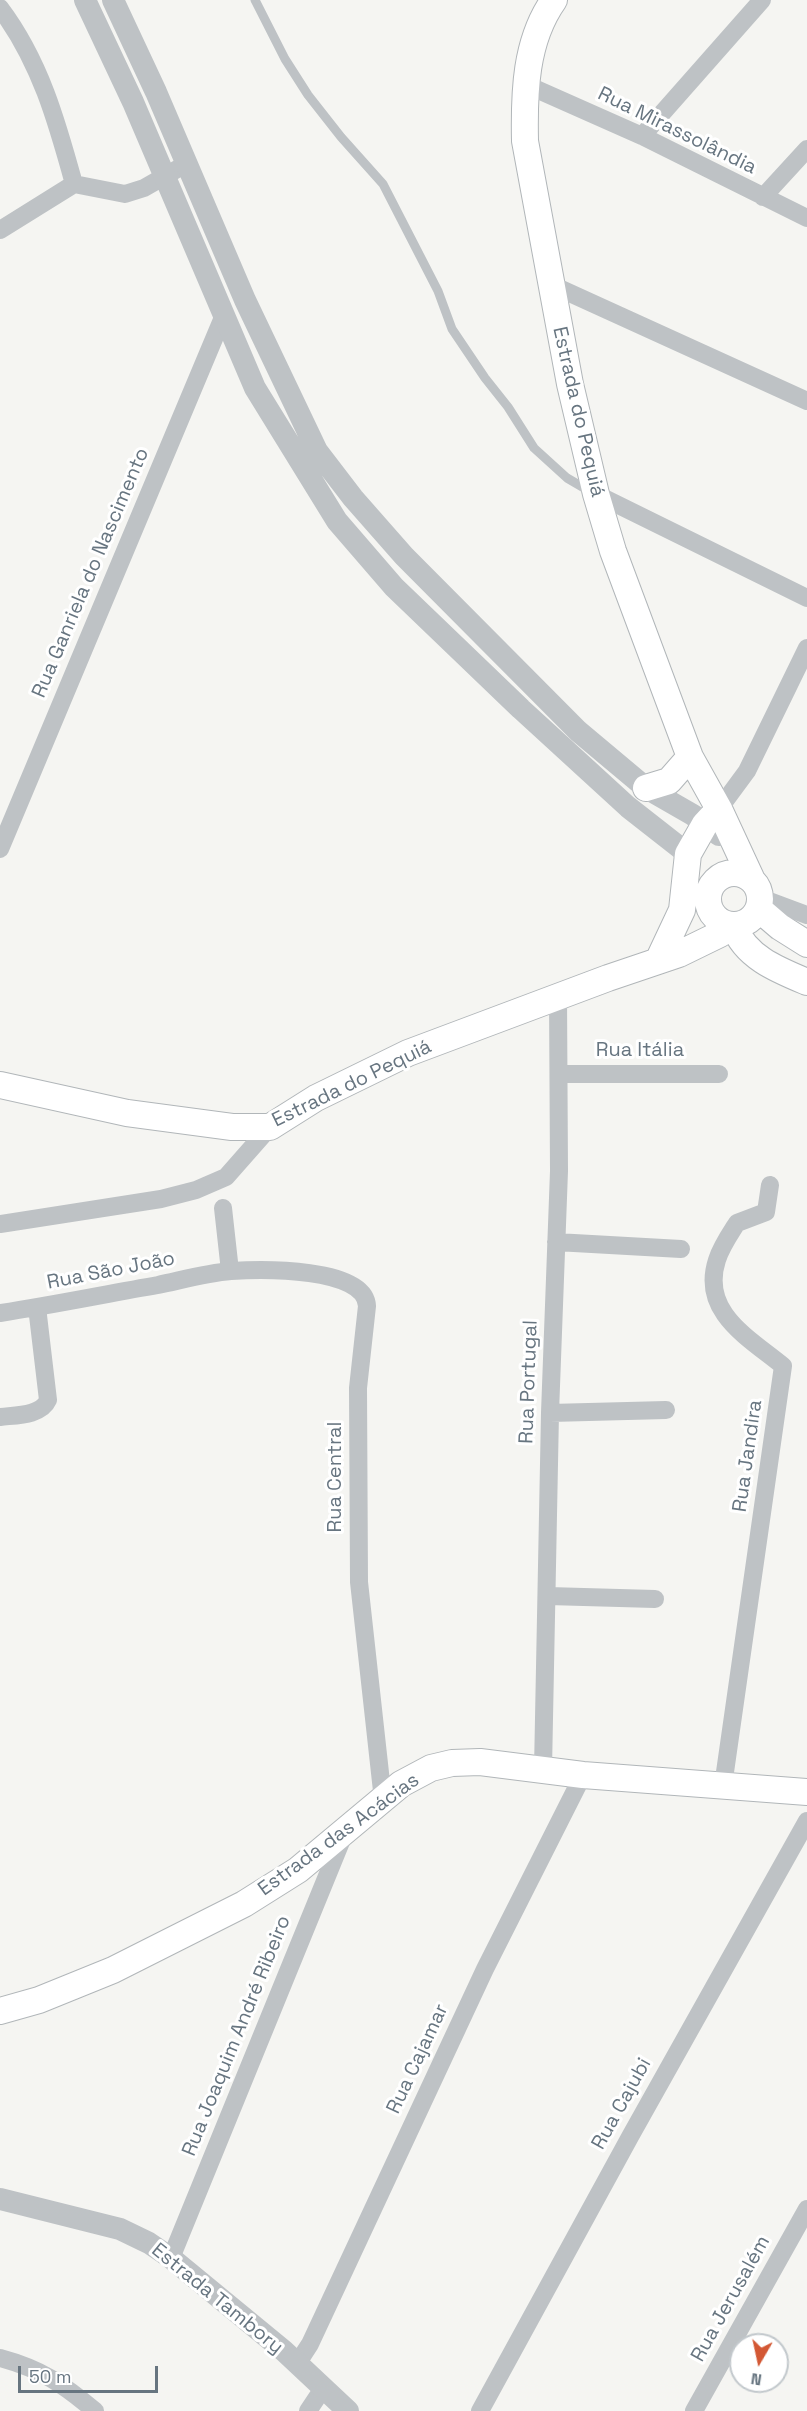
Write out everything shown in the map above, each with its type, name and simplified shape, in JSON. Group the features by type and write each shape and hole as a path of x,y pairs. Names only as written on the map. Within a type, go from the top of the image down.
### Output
{"main road":[{"name":"Estrada do Pequiá","path":"554,0 535,34 527,85 525,141 550,284 596,494 613,551 712,816 737,849 757,895"},
{"path":"646,788 669,781 690,757"},
{"path":"682,910 688,854 712,816"},
{"path":"688,854 710,888"},
{"path":"807,944 780,927 740,873 729,873 718,878 710,888 708,899 713,915 731,925 744,945 755,956 807,982"},
{"path":"658,961 682,910 699,892 710,888"},
{"path":"731,925 753,918 757,895"},
{"name":"Estrada do Pequiá","path":"0,1085 127,1113 232,1127 270,1127 316,1098 408,1053 658,961 708,941 731,925"},
{"name":"Estrada das Acácias","path":"0,2011 39,2000 113,1970 244,1904 298,1870 401,1784 431,1768 452,1763 480,1762 583,1774 807,1791"}],"street":[{"path":"85,0 133,102 255,388 337,520 394,587 628,807 688,854"},
{"path":"113,0 156,92 245,300 318,451 352,498 404,556 578,731 646,788 712,816 747,771 807,648"},
{"path":"642,136 762,0"},
{"path":"0,8 34,64 54,113 74,184"},
{"name":"Rua Mirassolândia","path":"527,85 642,136 807,218"},
{"path":"763,197 807,150"},
{"path":"0,230 74,184 125,194 144,189 186,164"},
{"path":"550,284 807,401"},
{"name":"Rua Ganriela do Nascimento","path":"0,849 224,315"},
{"path":"596,494 807,598"},
{"path":"495,683 514,665"},
{"path":"757,895 807,915"},
{"name":"Rua Portugal","path":"543,1768 550,1413 561,1074 558,996"},
{"name":"Rua Itália","path":"561,1074 719,1074"},
{"path":"0,1224 161,1198 196,1190 226,1177 270,1127"},
{"name":"Rua Jandira","path":"723,1786 783,1366 719,1309 713,1285 717,1259 737,1223 766,1212 770,1185"},
{"path":"223,1209 230,1271"},
{"path":"556,1242 681,1249"},
{"name":"Rua São João","path":"0,1313 230,1271"},
{"name":"Rua Central","path":"230,1271 279,1271 332,1276 352,1283 366,1296 358,1388 359,1582 383,1800"},
{"path":"0,1417 34,1412 45,1406 48,1400 37,1307"},
{"path":"550,1413 666,1410"},
{"path":"548,1596 655,1599"},
{"name":"Rua Cajamar","path":"297,2364 310,2344 485,1969 583,1774"},
{"name":"Rua Cajubi","path":"480,2411 807,1821"},
{"name":"Rua Joaquim André Ribeiro","path":"171,2258 346,1831"},
{"name":"Estrada Tambory","path":"0,2199 120,2229 171,2258 324,2387 348,2411"},
{"name":"Rua Jerusalém","path":"694,2411 807,2209"},
{"path":"0,2358 39,2370 62,2383 95,2411"},
{"path":"308,2411 324,2387"}],"lane":[{"path":"255,0 285,59 308,94 341,137 383,184 438,291 452,329 485,378 508,407 534,448 567,478 596,494"}]}
